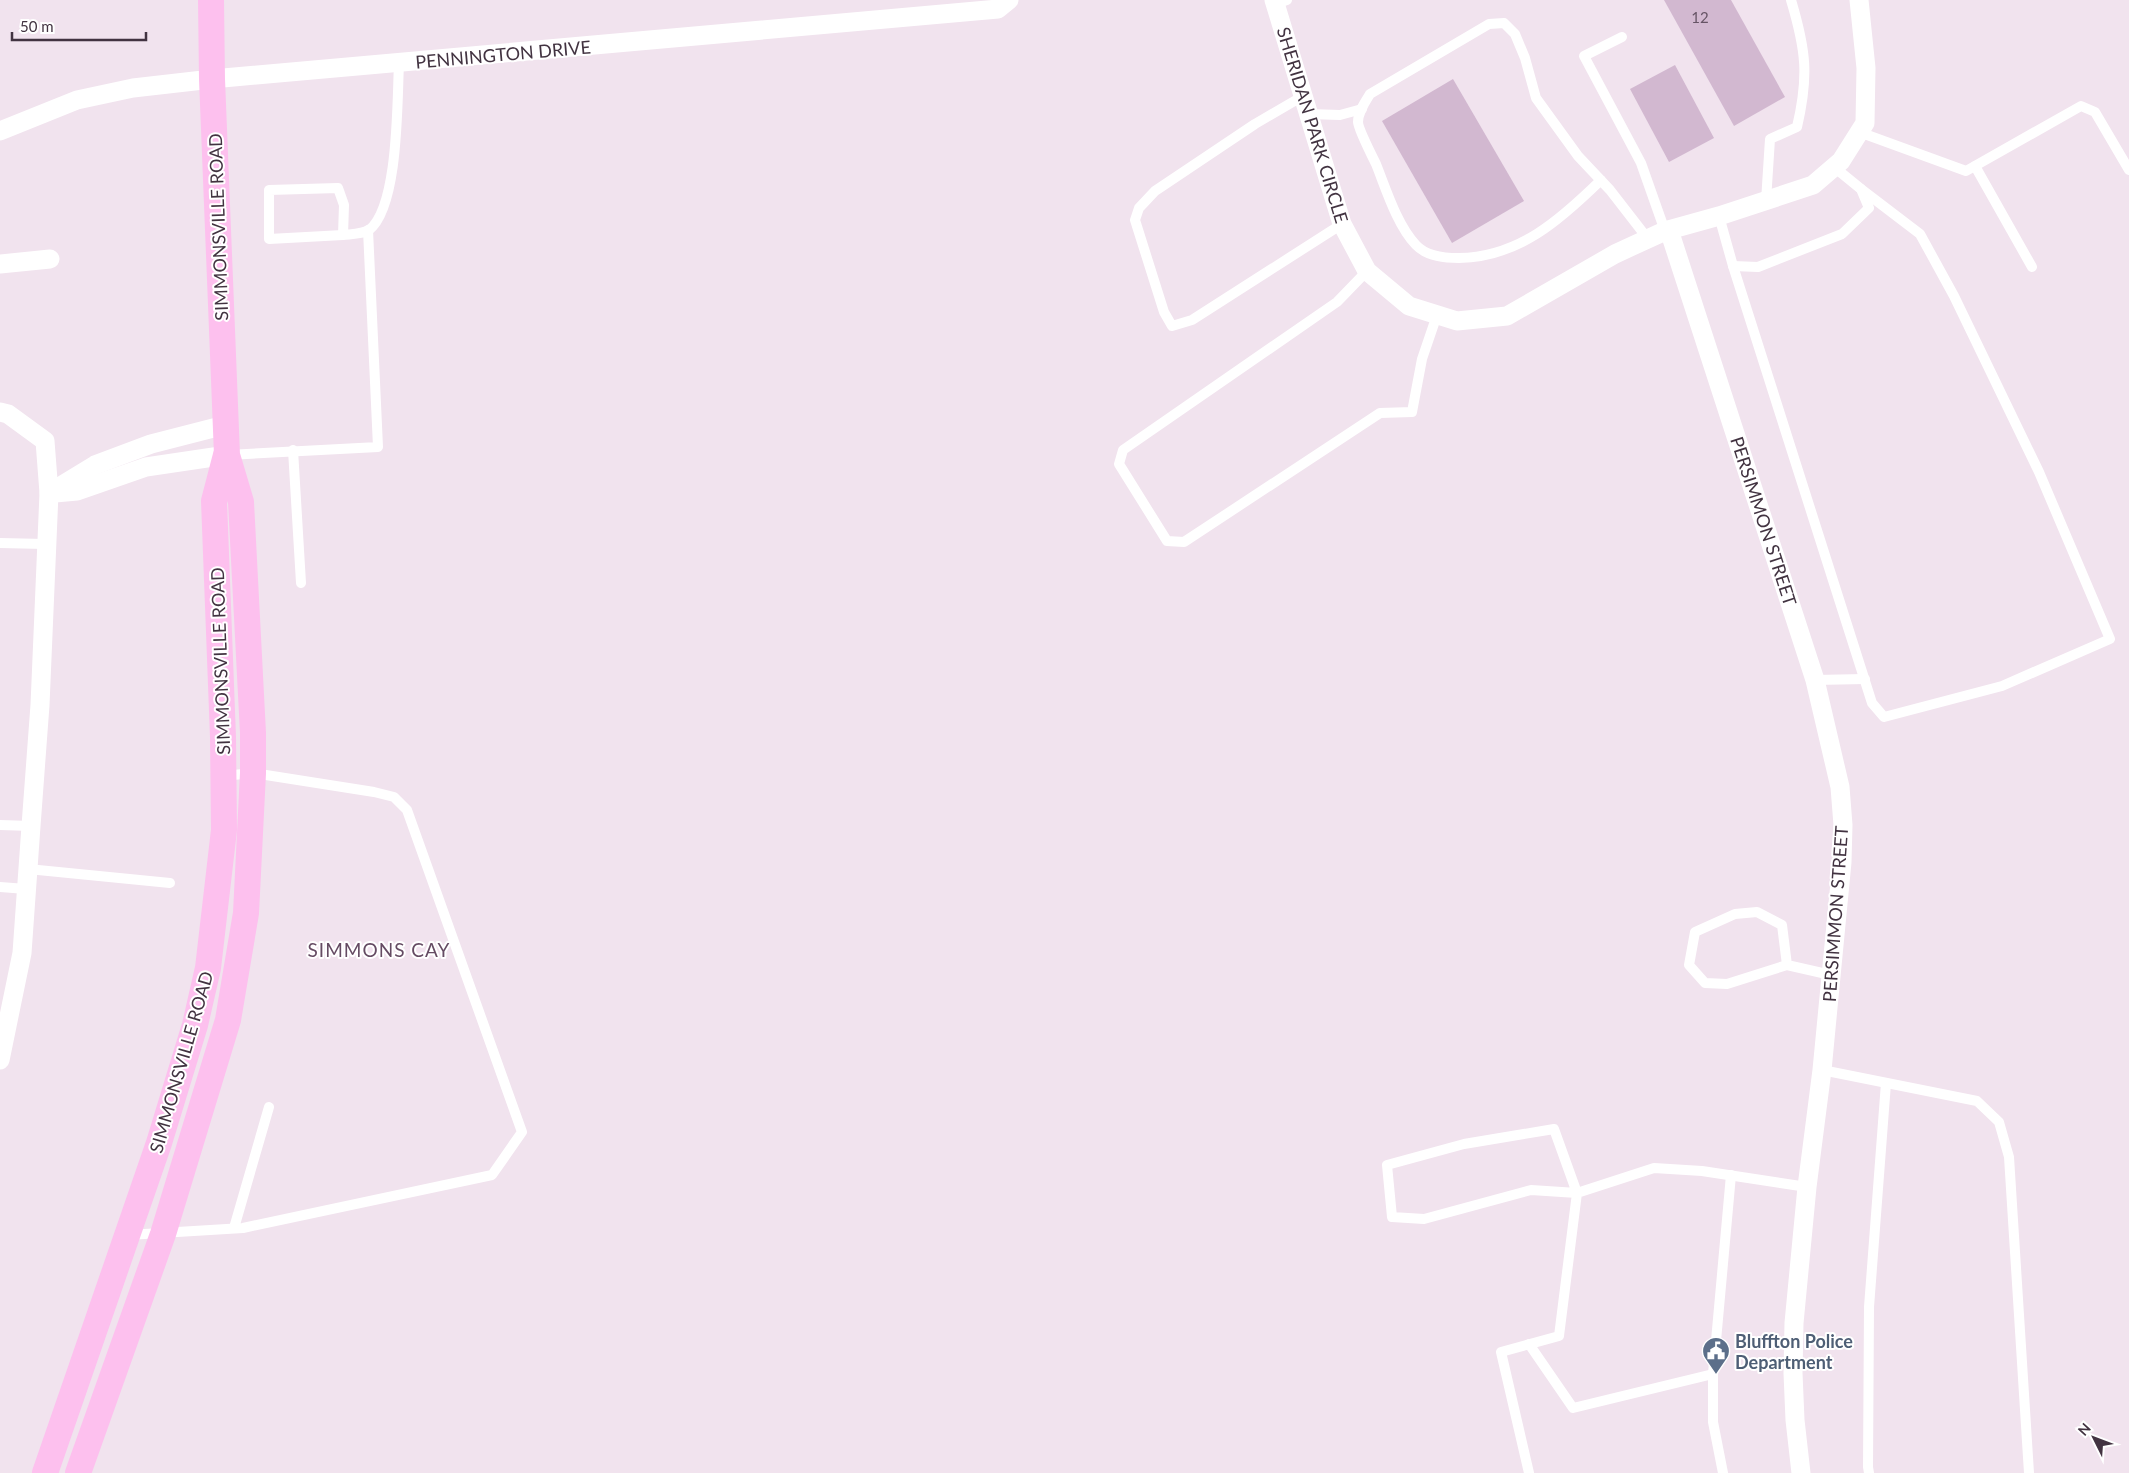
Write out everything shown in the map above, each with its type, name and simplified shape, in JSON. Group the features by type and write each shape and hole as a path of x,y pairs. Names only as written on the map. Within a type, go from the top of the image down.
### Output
{"street":[{"name":"SIMMONSVILLE ROAD","path":"78,1473 163,1234 228,1020 246,913 253,773 240,502 227,455 212,79 211,0"},
{"name":"PENNINGTON DRIVE","path":"0,131 77,100 133,88 212,79 399,64 998,9 1009,0"},
{"name":"SHERIDAN PARK CIRCLE","path":"1279,1 1308,114 1342,224 1367,271 1409,306 1457,321 1507,316 1615,254 1667,231 1814,185 1841,161 1865,123 1866,68 1859,0"},
{"name":"PERSIMMON STREET","path":"1667,231 1815,680 1840,787 1843,825 1842,862 1822,1070 1807,1187 1794,1323 1793,1373 1795,1420 1801,1473"},
{"path":"0,264 50,259"},
{"path":"0,412 8,414 45,441 48,493 40,705 22,953 0,1060"},
{"path":"48,493 95,465 152,444 226,425"},
{"name":"SIMMONSVILLE ROAD","path":"45,1473 164,1125 195,1025 208,968 224,830 214,501 227,455"},
{"path":"48,493 77,491 146,467 227,455"}],"lane":[{"path":"1766,200 1770,139 1797,127 1804,97 1805,60 1790,0"},
{"path":"1601,180 1580,201 1539,233 1505,251 1477,258 1442,258 1417,246 1394,212 1357,123 1370,94 1489,24 1504,24 1516,34 1536,98 1578,156 1601,180 1648,240"},
{"path":"1622,37 1584,56 1641,164 1667,231"},
{"path":"343,235 344,205 338,188 269,190 269,239 343,235 368,230 380,218 388,195 394,154 399,64"},
{"path":"1303,96 1255,124 1155,191 1139,208 1135,220 1164,312 1172,326 1192,320 1342,224"},
{"path":"1859,132 1966,172 2081,106 2095,112 2129,170"},
{"path":"1308,114 1340,115 1362,109"},
{"path":"1975,166 2032,267"},
{"path":"1719,216 1864,679 1872,703 1884,717 2002,686 2110,639 2039,472 1954,296 1920,234 1834,168"},
{"path":"1734,266 1758,267 1842,234 1869,208 1861,189"},
{"path":"227,455 293,450 378,447 368,230"},
{"path":"1367,271 1337,302 1122,450 1120,464 1167,541 1184,542 1380,413 1412,412 1422,359 1437,315"},
{"path":"293,450 301,583"},
{"path":"0,543 45,544"},
{"path":"1815,680 1864,679"},
{"path":"127,1235 243,1228 492,1175 522,1132 407,810 394,797 253,773 223,776"},
{"path":"0,825 31,826"},
{"path":"28,869 170,883"},
{"path":"0,887 26,889"},
{"path":"1787,965 1782,925 1757,912 1735,914 1695,932 1689,964 1705,983 1727,984 1787,965 1831,974"},
{"path":"1822,1070 1977,1101 1999,1122 2009,1157 2028,1473"},
{"path":"1869,1473 1869,1307 1886,1083"},
{"path":"234,1228 269,1107"},
{"path":"1529,1473 1501,1352 1558,1336 1577,1193 1554,1130 1464,1144 1387,1165 1392,1217 1424,1219 1531,1190 1577,1193 1654,1168 1702,1171 1807,1187"},
{"path":"1723,1473 1713,1422 1713,1374 1731,1175"},
{"path":"1530,1344 1573,1408 1713,1374"}],"building":[{"path":"1664,0 1731,0 1785,97 1734,126"},
{"path":"1675,65 1714,138 1669,162 1630,89"},
{"path":"1453,79 1524,201 1452,243 1382,121"}],"place":[{"name":"Bluffton Police Department","path":"1716,1375"}],"district":[{"name":"SIMMONS CAY","path":"379,949"}]}
